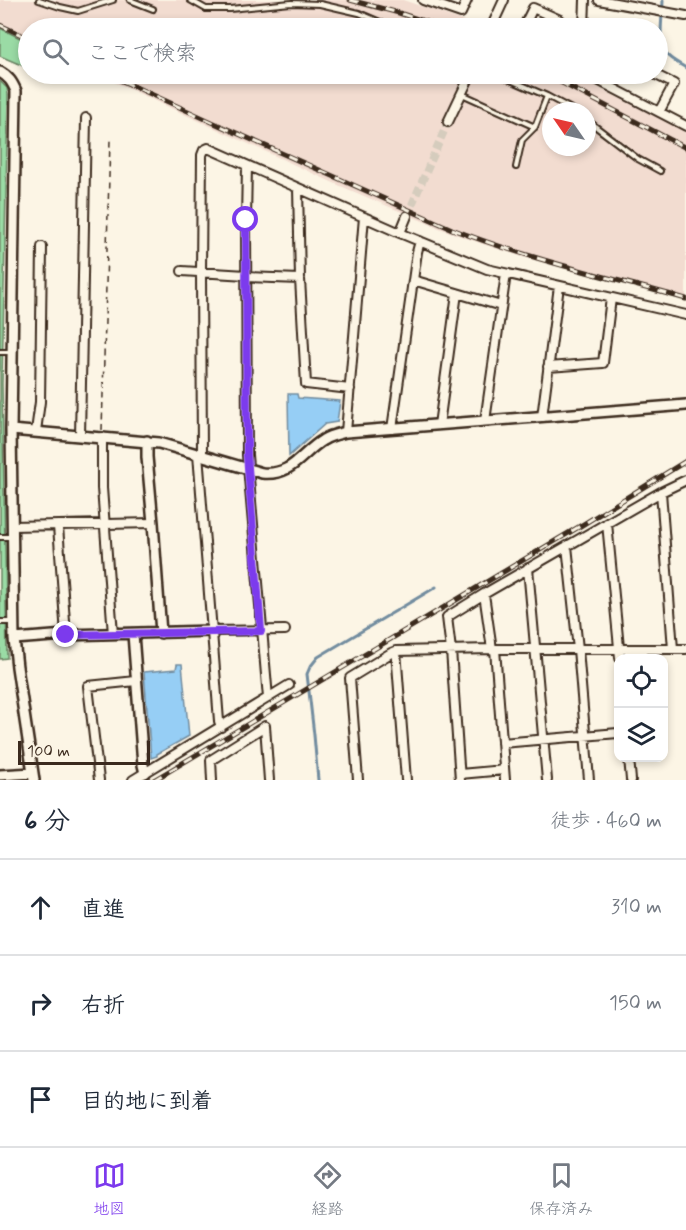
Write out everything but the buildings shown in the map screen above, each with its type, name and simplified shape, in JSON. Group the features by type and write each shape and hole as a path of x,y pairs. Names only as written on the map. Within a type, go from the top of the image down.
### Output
{"street":[{"path":"423,0 461,14 467,0"},
{"path":"496,18 504,0"},
{"path":"584,18 585,0"},
{"path":"599,0 686,16"},
{"path":"528,18 532,8 555,18"},
{"path":"0,72 7,76 16,91 11,430 14,639 33,776 0,774"},
{"path":"659,112 674,84 668,81"},
{"path":"448,122 466,84"},
{"path":"605,84 686,126"},
{"path":"80,436 86,118"},
{"path":"221,727 211,631 200,455 202,155 204,150 208,148 471,263 686,315"},
{"path":"248,166 246,435 268,698"},
{"path":"298,188 306,384 350,389"},
{"path":"400,233 407,216"},
{"path":"346,432 364,217"},
{"path":"392,429 420,241"},
{"path":"36,431 40,402 42,247"},
{"path":"182,271 300,279"},
{"path":"485,421 506,273"},
{"path":"413,280 501,306"},
{"path":"542,417 559,286"},
{"path":"439,425 457,293"},
{"path":"548,367 603,363 611,298"},
{"path":"11,430 147,441 270,474 294,465 322,440 346,432 686,405"},
{"path":"102,437 102,488 113,634"},
{"path":"147,441 161,633"},
{"path":"504,771 460,777 447,617 660,492 686,480"},
{"path":"660,492 673,649"},
{"path":"12,526 153,523"},
{"path":"607,523 620,654"},
{"path":"58,526 66,635"},
{"path":"567,546 589,780"},
{"path":"528,568 547,780"},
{"path":"484,594 494,649 505,780"},
{"path":"14,639 66,635 285,630"},
{"path":"133,634 145,773"},
{"path":"358,780 350,678 396,651 686,649"},
{"path":"396,651 406,780"},
{"path":"99,780 88,686 136,681"},
{"path":"133,780 289,685"},
{"path":"212,780 211,760 265,726 269,780"},
{"path":"502,743 614,734"},
{"path":"629,762 631,780"}],"lane":[{"path":"39,0 78,11 113,0"},
{"path":"130,0 153,9"},
{"path":"190,0 206,9 291,3 320,4 370,18"},
{"path":"520,84 559,102"},
{"path":"461,94 535,127"},
{"path":"516,167 522,140 535,127 548,96"},
{"path":"596,127 638,159 660,171"},
{"path":"0,352 12,352"},
{"path":"0,537 12,537"},
{"path":"0,622 14,622"}],"path":[{"path":"102,437 110,140"}],"shaded area":[{"path":"0,0 403,0 455,18 18,18 18,40 0,32"},
{"path":"119,84 591,84 686,131 686,301 483,244 439,228 336,184"}],"green space":[{"path":"0,28 18,37 18,64 0,56"},
{"path":"0,81 7,88 8,95 2,384 7,658 0,659"}],"water":[{"path":"288,394 297,394 298,398 340,401 337,422 325,424 289,456"},
{"path":"177,664 182,664 189,736 151,758 144,672 176,669"}],"waterway":[{"path":"662,18 663,0"},
{"path":"668,56 686,68"},
{"path":"318,780 307,674 310,667 318,657 436,587"}],"tunnel":[{"path":"407,216 448,122"}],"railway":[{"path":"350,0 414,18"},
{"path":"0,25 18,33"},
{"path":"129,84 452,229 539,259 686,299"},
{"path":"564,84 686,148"},
{"path":"154,780 686,461"}],"route":[{"path":"66,635 261,631 247,455 246,220"}]}
